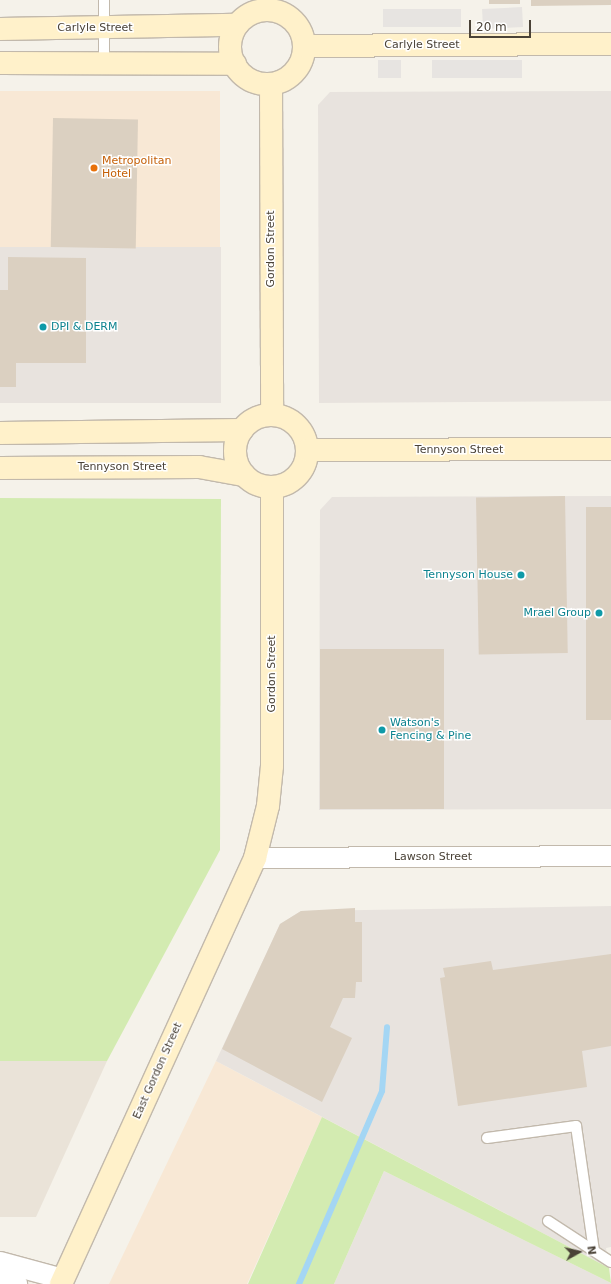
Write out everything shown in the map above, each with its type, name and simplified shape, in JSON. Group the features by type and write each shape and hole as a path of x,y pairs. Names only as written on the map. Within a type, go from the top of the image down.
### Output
{"street":[{"path":"291,0 304,46 299,67 291,75 271,84 250,80 235,64 231,44 246,13 269,10 279,12 297,24"},
{"name":"Carlyle Street","path":"0,29 103,28 246,13"},
{"name":"Carlyle Street","path":"304,46 611,44"},
{"path":"0,63 235,64"},
{"name":"Gordon Street","path":"271,84 272,414"},
{"path":"272,414 293,421 301,429 308,450 302,472 293,480 272,488 262,486 244,475 235,453 242,430 260,416 272,414"},
{"path":"0,433 242,430"},
{"name":"Tennyson Street","path":"308,450 611,450"},
{"name":"Tennyson Street","path":"0,468 199,467 244,475"},
{"name":"Gordon Street","path":"255,858 268,806 272,766 272,488"},
{"name":"Lawson Street","path":"255,858 611,856"},
{"name":"East Gordon Street","path":"62,1281 255,858"},
{"path":"0,1262 62,1281"},
{"path":"0,1276 17,1284"}],"lane":[{"path":"104,0 104,63"},
{"path":"487,1138 576,1126 594,1251"},
{"path":"548,1222 611,1262"}],"shaded area":[{"path":"522,7 523,27 483,29 482,9"},
{"path":"383,9 461,9 461,27 383,27"},
{"path":"378,60 401,60 401,78 378,78"},
{"path":"432,60 522,60 522,78 432,78"},
{"path":"0,91 220,91 220,247 0,247"},
{"path":"611,91 611,401 319,403 318,105 330,92"},
{"path":"0,247 221,247 221,403 0,403"},
{"path":"611,496 611,809 319,810 320,510 332,497"},
{"path":"611,906 611,1247 606,1248 609,1268 216,1061 280,924 301,911"},
{"path":"0,1061 107,1061 36,1217 0,1217"},
{"path":"216,1061 322,1117 247,1284 109,1284"},
{"path":"384,1171 611,1283 611,1284 334,1284"}],"green space":[{"path":"0,498 221,499 220,850 107,1061 0,1061"},
{"path":"322,1117 609,1268 611,1283 384,1171 334,1284 248,1284"}],"building":[{"path":"489,0 520,0 520,4 489,4"},
{"path":"531,0 611,0 611,5 531,6"},
{"path":"53,118 138,119 136,248 51,247"},
{"name":"DPI & DERM","path":"8,257 86,258 86,363 16,363 16,387 0,387 0,290 8,290"},
{"name":"Tennyson House","path":"565,496 568,653 479,655 476,498"},
{"name":"Mrael Group","path":"586,507 611,507 611,720 586,720"},
{"name":"Watson's Fencing & Pine","path":"320,649 444,649 444,809 320,809"},
{"path":"355,908 355,922 362,922 362,982 356,982 355,998 343,998 330,1027 352,1038 322,1102 222,1049 280,924 301,911"},
{"path":"611,954 611,1046 582,1051 587,1087 458,1106 440,978 445,977 443,968 491,961 493,970"}],"waterway":[{"path":"299,1284 382,1091 387,1027"}],"place":[{"name":"Metropolitan Hotel","path":"94,168"},
{"name":"DPI & DERM","path":"43,327"},
{"name":"Tennyson House","path":"521,575"},
{"name":"Mrael Group","path":"599,613"},
{"name":"Watson's Fencing & Pine","path":"382,730"}]}
